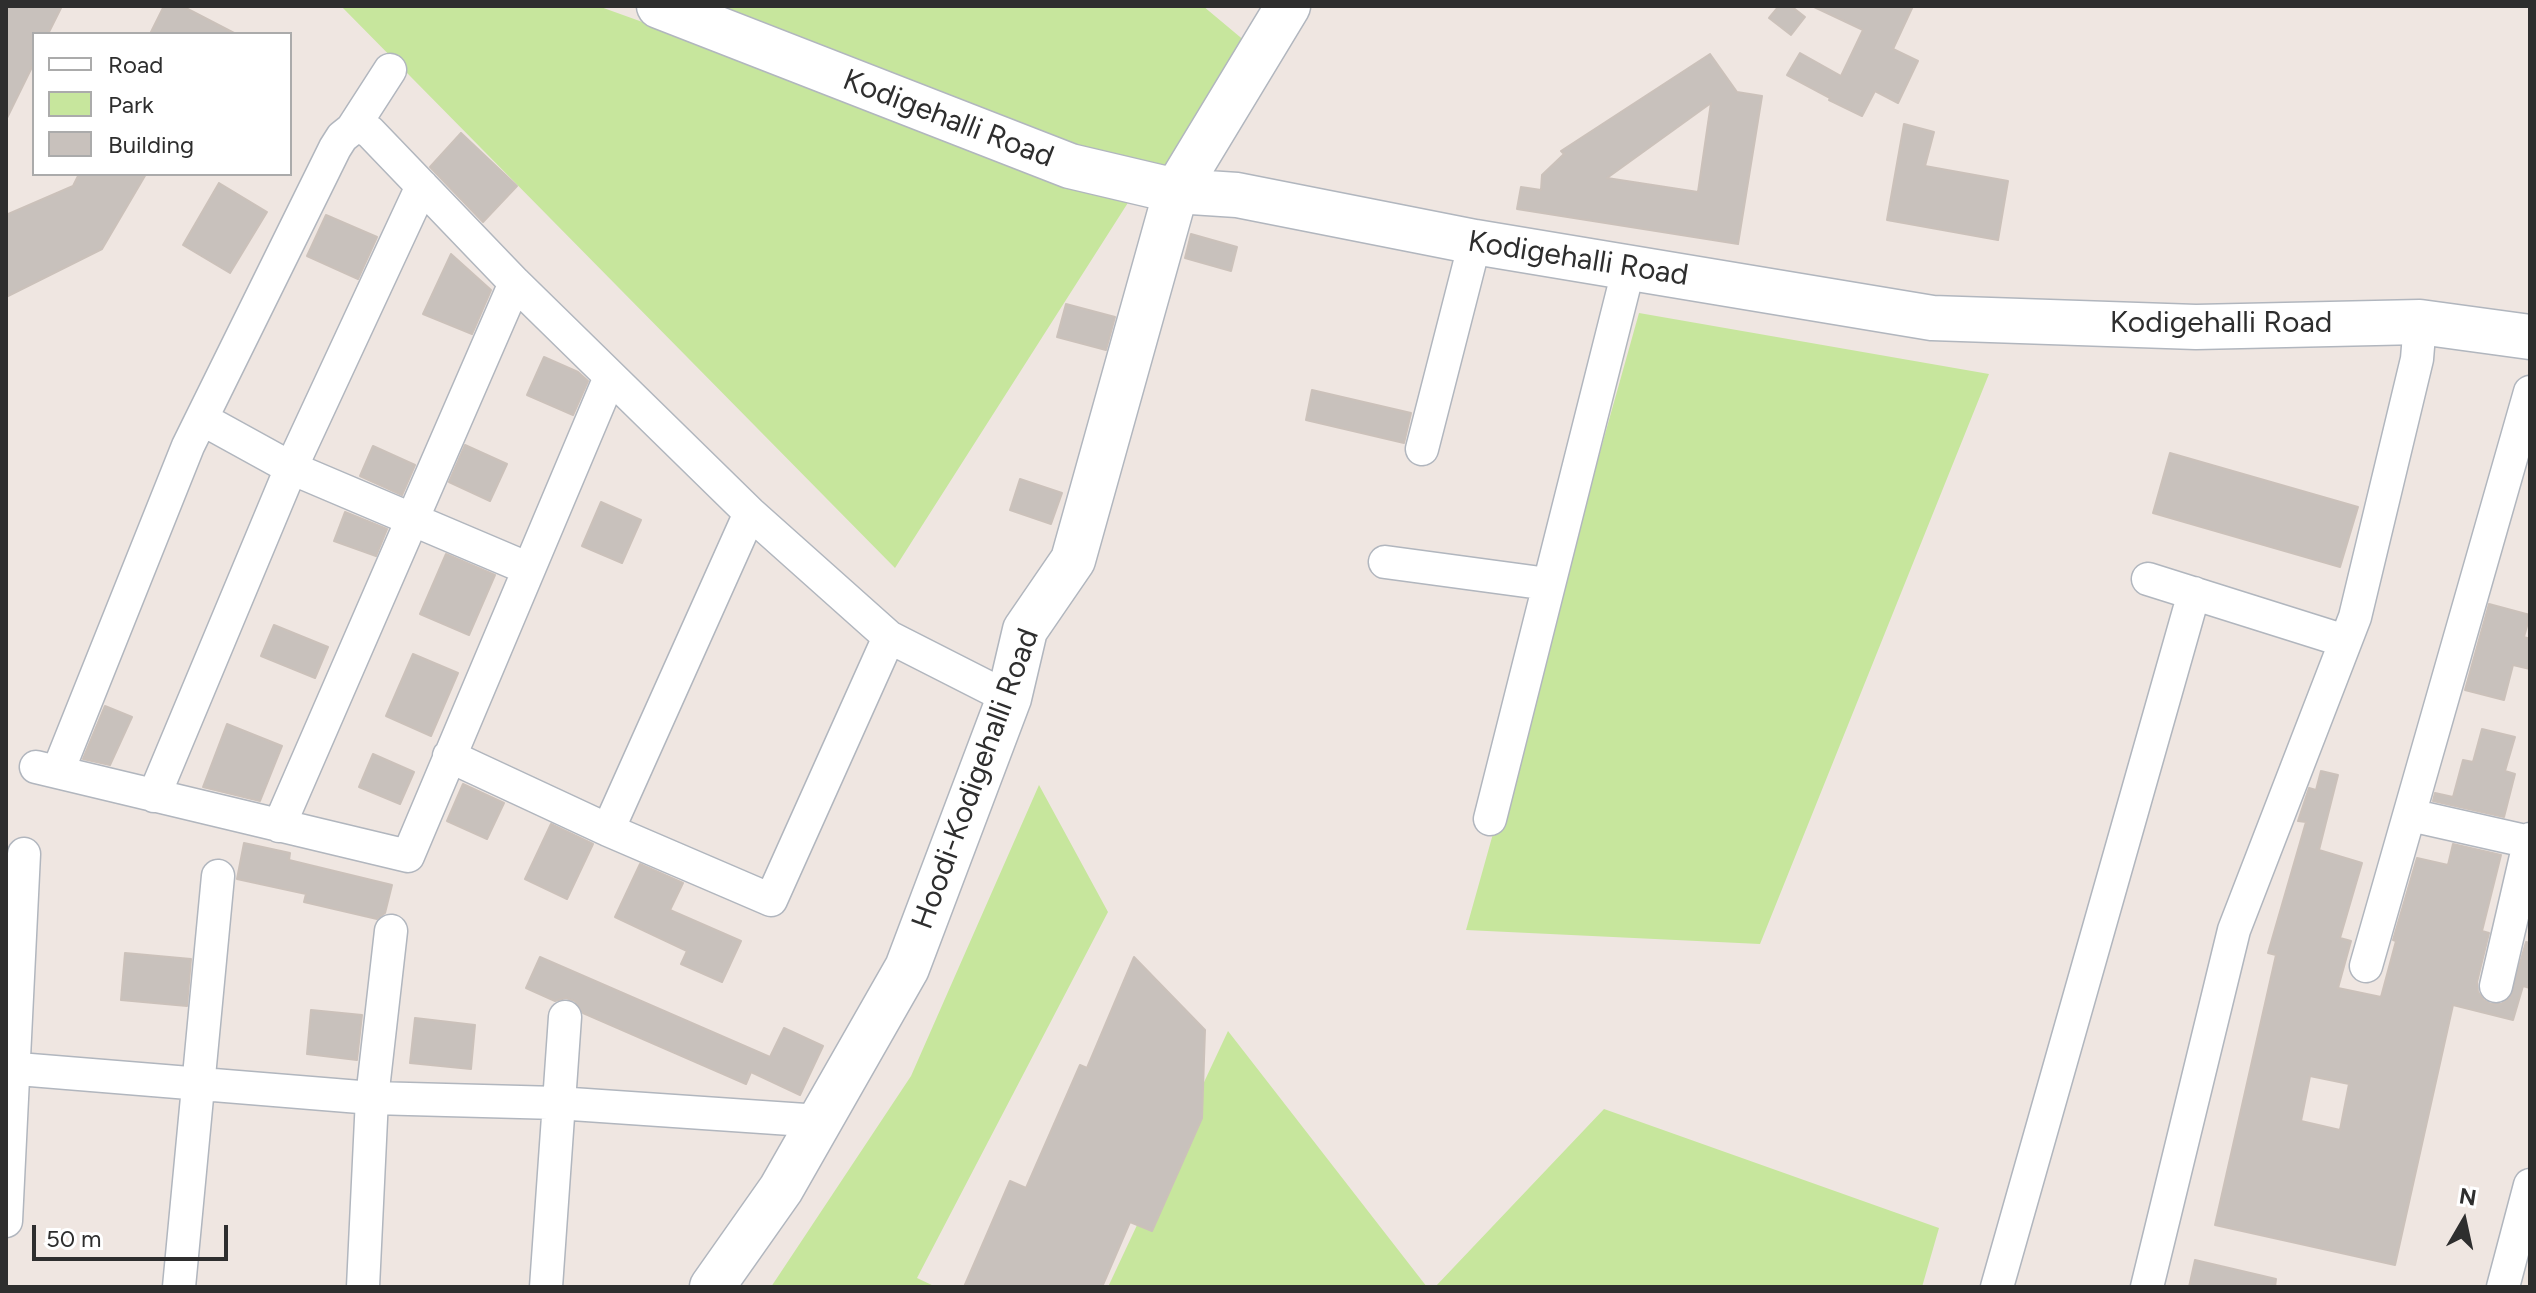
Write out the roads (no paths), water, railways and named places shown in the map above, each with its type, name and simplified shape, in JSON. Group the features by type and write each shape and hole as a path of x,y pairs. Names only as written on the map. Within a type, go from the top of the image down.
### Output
{"street":[{"name":"Kodigehalli Road","path":"659,6 1070,166 1176,191 1237,195 1475,242 1932,318 2196,327 2420,322 2530,337"},
{"name":"Hoodi-Kodigehalli Road","path":"712,1287 781,1189 907,968 1009,698 1025,630 1073,560 1176,191 1288,6"},
{"path":"390,70 352,129 335,148 188,446 47,769 408,856 610,377"},
{"path":"352,129 361,127 370,132 610,377 750,513 889,637 1009,698"},
{"path":"154,796 291,468 422,186"},
{"path":"1422,449 1475,242"},
{"path":"1490,819 1629,267"},
{"path":"279,826 515,283"},
{"path":"2147,1287 2234,930 2355,617 2417,359 2420,322"},
{"path":"2366,966 2530,392"},
{"path":"202,419 291,468 529,569"},
{"path":"608,830 750,513"},
{"path":"1385,562 1548,584"},
{"path":"2148,579 2345,641"},
{"path":"1997,1287 2194,593"},
{"path":"449,756 608,830 771,900 889,637"},
{"path":"2410,815 2530,841 2496,986"},
{"path":"6,1221 10,1068 24,854"},
{"path":"179,1287 218,876"},
{"path":"363,1287 372,1098 391,931"},
{"path":"546,1287 565,1017"},
{"path":"10,1068 372,1098 557,1103 820,1121"},
{"path":"2503,1287 2524,1229 2530,1185"}]}
